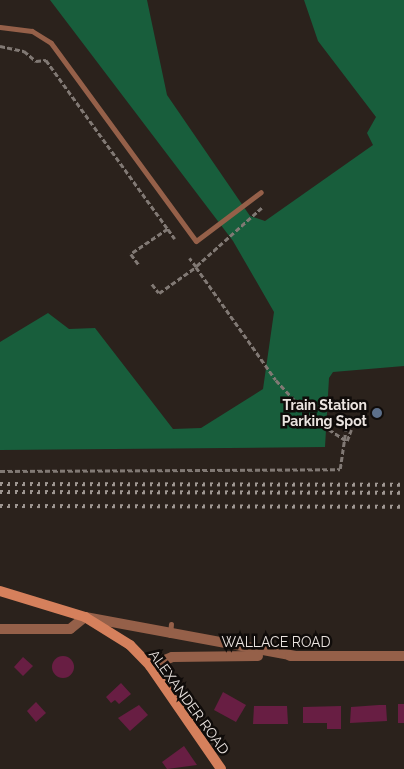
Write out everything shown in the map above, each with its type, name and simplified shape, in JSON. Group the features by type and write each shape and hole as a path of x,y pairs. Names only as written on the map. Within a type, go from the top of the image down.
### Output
{"street":[{"name":"ALEXANDER ROAD","path":"0,591 85,617 122,640 150,666 220,769"},
{"path":"0,629 70,629 85,617 170,635 295,656"},
{"name":"WALLACE ROAD","path":"150,666 172,657 404,656"}],"lane":[{"path":"0,27 32,30 50,43 196,241 262,192"},
{"path":"170,635 171,624"}],"path":[{"path":"0,46 24,51 36,61 46,60 175,239"},
{"path":"152,284 158,293 196,267 262,208"},
{"path":"139,265 131,254 168,229"},
{"path":"189,258 276,380 310,417 344,439"},
{"path":"0,471 340,469 346,428"},
{"path":"344,439 351,430"}],"green space":[{"path":"50,0 147,0 167,95 250,216 265,221 373,145 367,133 376,117 318,41 304,0 404,0 404,366 333,372 329,378 325,447 0,450 0,342 48,313 69,329 95,328 173,429 201,428 263,389 274,312 233,241"}],"building":[{"path":"63,656 71,659 74,667 71,675 63,678 55,675 52,667 55,659"},
{"path":"23,657 33,666 23,676 14,667"},
{"path":"121,683 131,694 119,704 115,700 111,703 106,697"},
{"path":"223,692 246,705 236,722 214,710"},
{"path":"36,702 46,713 36,722 27,711"},
{"path":"398,704 404,704 404,723 398,723"},
{"path":"139,705 148,715 130,731 118,718"},
{"path":"386,705 387,721 350,723 351,707"},
{"path":"254,706 287,706 288,724 253,724"},
{"path":"341,706 341,729 327,729 327,723 303,723 303,707"},
{"path":"184,746 197,765 167,769 162,762"}],"railway":[{"path":"0,484 404,485"},
{"path":"0,492 404,493"},
{"path":"0,506 404,507"}],"place":[{"name":"Train Station Parking Spot","path":"377,413"}]}
